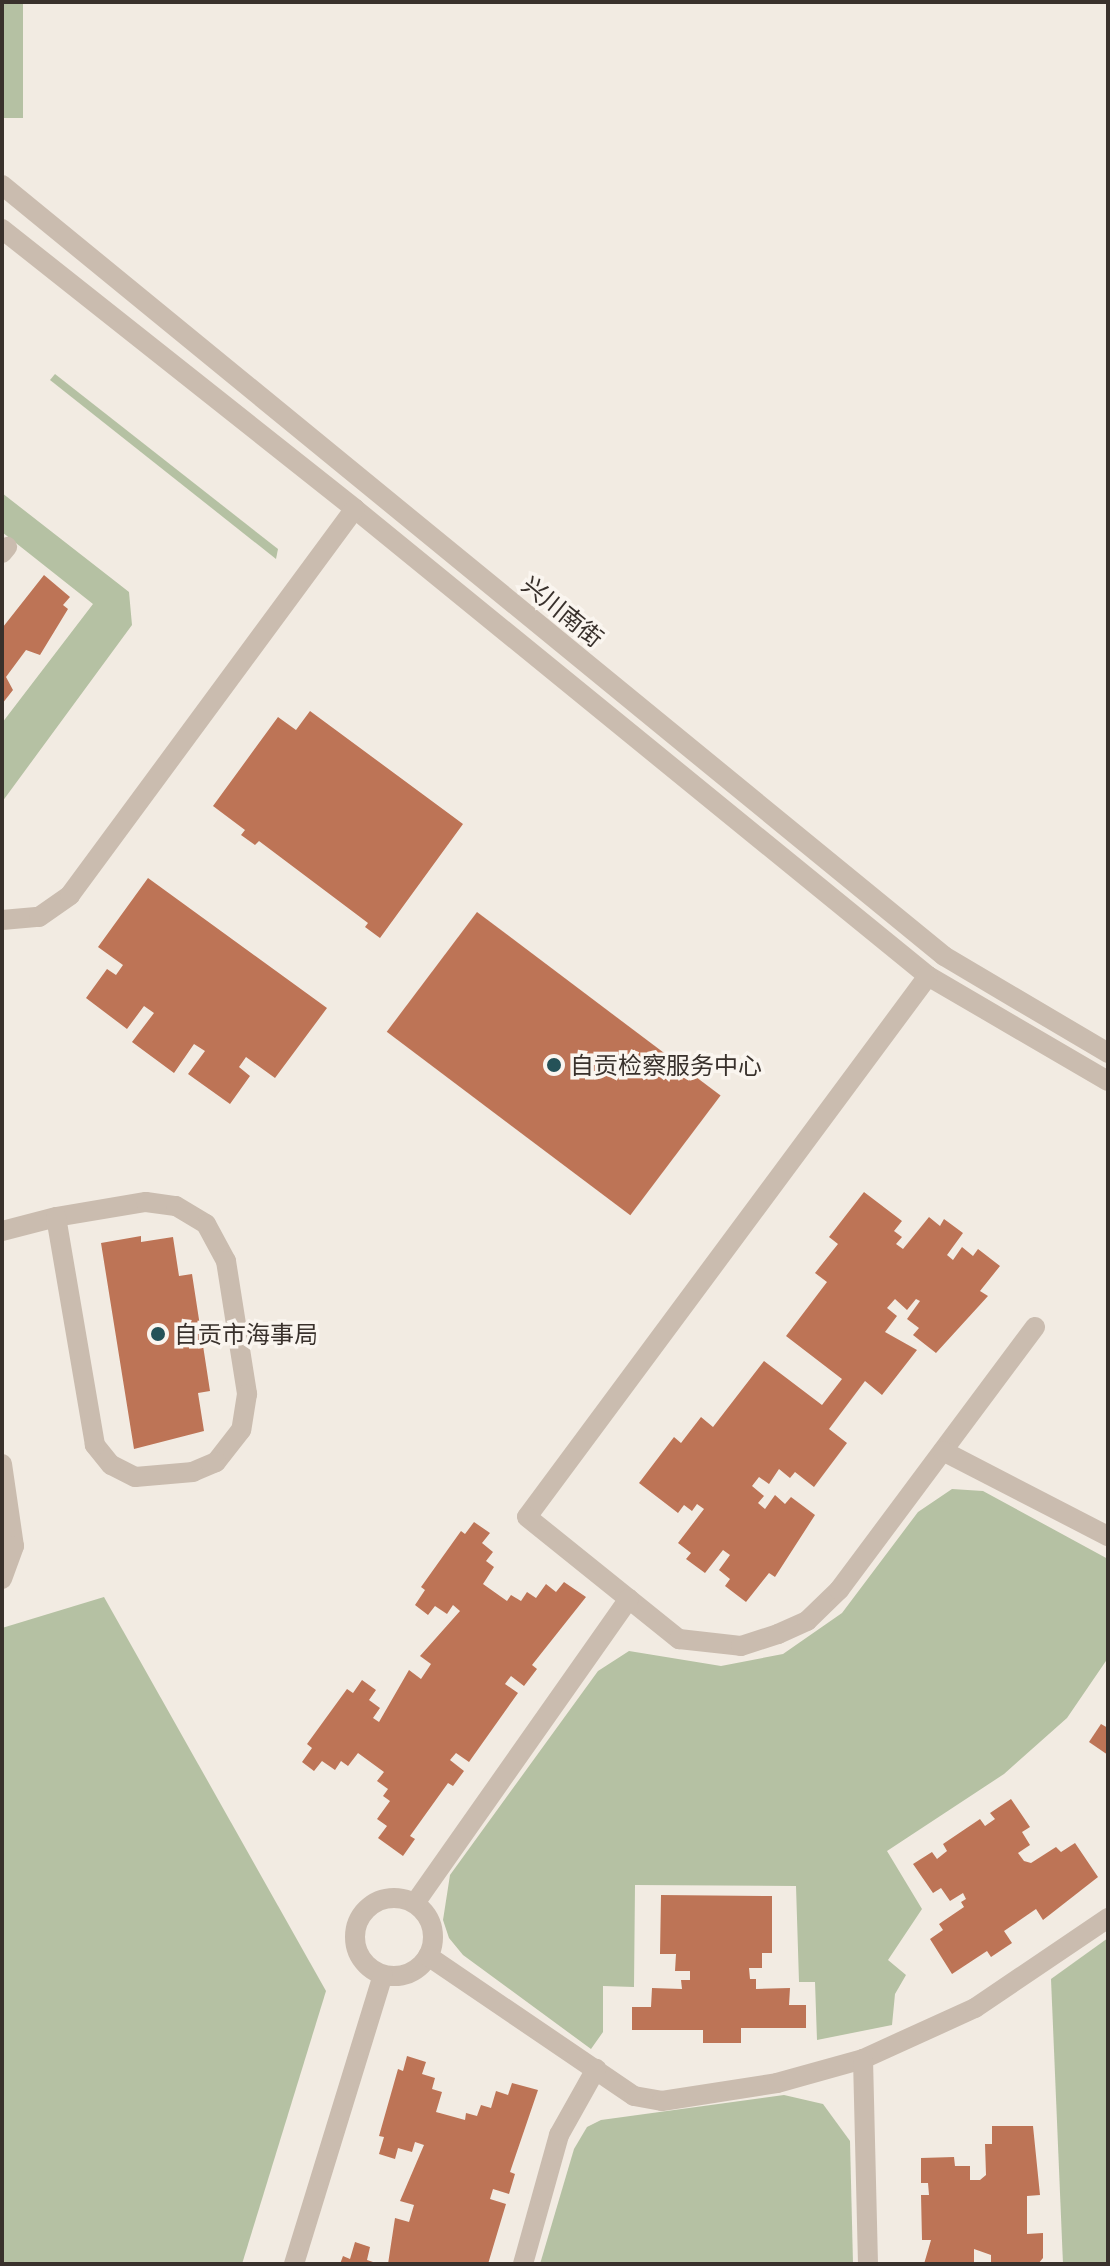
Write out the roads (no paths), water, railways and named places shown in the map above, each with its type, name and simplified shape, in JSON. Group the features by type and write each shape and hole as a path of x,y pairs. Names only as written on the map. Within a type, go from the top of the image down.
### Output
{"street":[{"name":"兴川南街","path":"2,185 944,956 1108,1053"},
{"path":"2,229 355,509 928,976 1108,1081"},
{"path":"2,920 39,917 70,895 355,509"},
{"path":"928,976 527,1517 679,1639 709,1646 741,1646 807,1621 839,1590 1035,1327"},
{"path":"2,1231 56,1217 159,1203 194,1215 216,1236 226,1261 247,1394 241,1430 216,1462 193,1472 135,1477 111,1465 95,1445 56,1217"},
{"path":"943,1451 1108,1536"},
{"path":"2,1464 14,1546 2,1579"},
{"path":"415,1903 629,1599"},
{"path":"388,1898 415,1903 431,1925 428,1956 412,1972 383,1975 363,1962 356,1950 357,1923 364,1911 388,1898"},
{"path":"428,1956 634,2096 662,2101 777,2083 863,2059 975,2008 1108,1918"},
{"path":"294,2264 383,1975"},
{"path":"863,2059 868,2264"},
{"path":"523,2264 559,2135 596,2069"}],"place":[{"name":"自贡检察服务中心","path":"554,1065"},
{"name":"自贡市海事局","path":"158,1334"}]}
